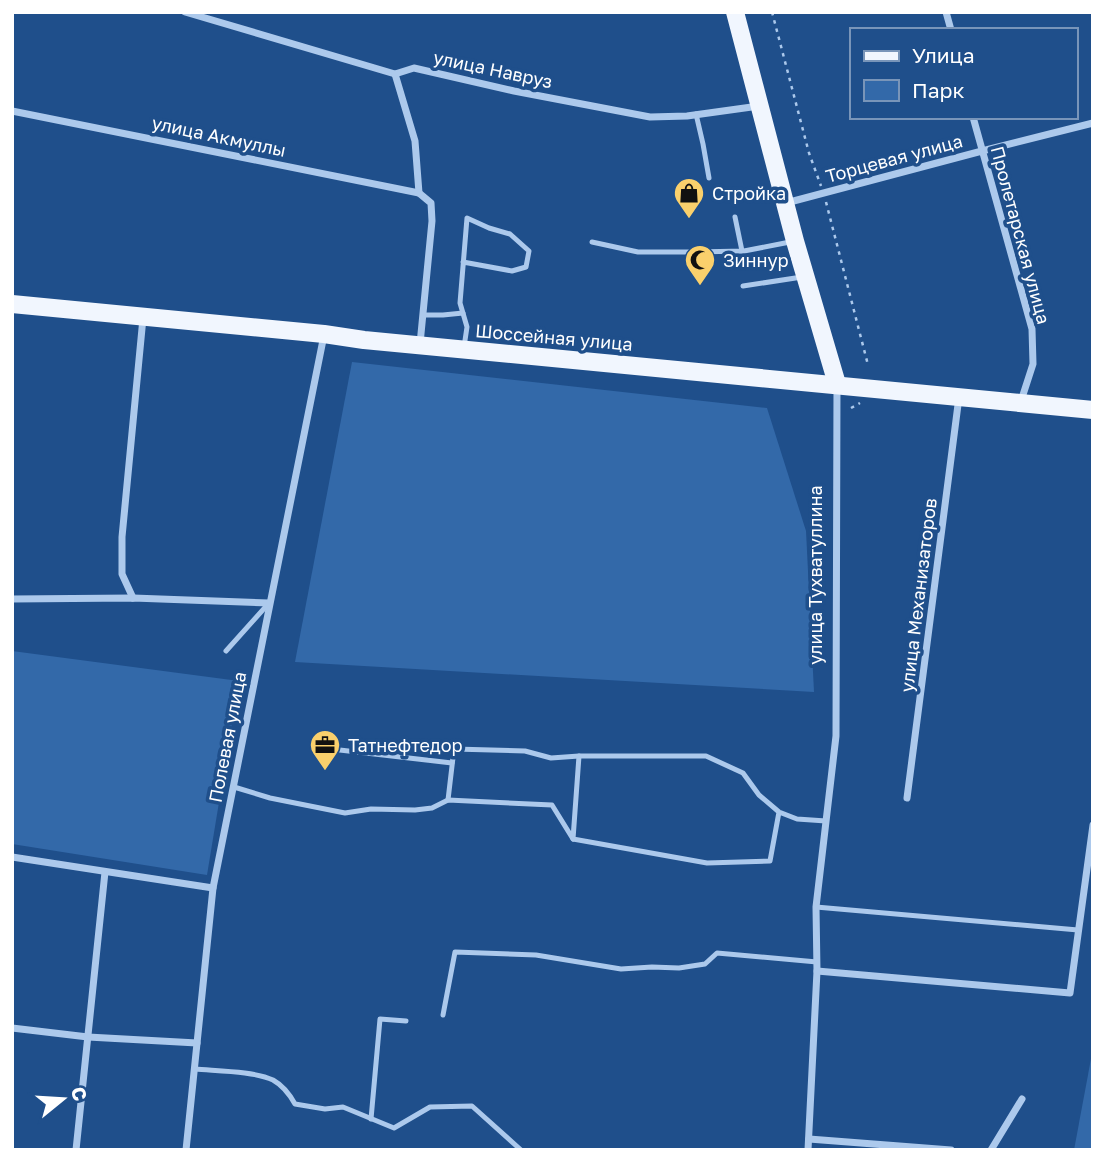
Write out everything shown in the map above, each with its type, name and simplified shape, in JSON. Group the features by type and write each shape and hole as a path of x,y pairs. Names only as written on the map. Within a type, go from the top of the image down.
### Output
{"main road":[{"name":"улица Тухватуллина","path":"735,12 795,241 837,384"},
{"name":"Шоссейная улица","path":"12,303 1093,410"}],"street":[{"name":"улица Навруз","path":"185,12 395,74 414,68 514,91 650,117 760,106"},
{"path":"395,74 415,141 419,193 431,203 432,221 419,345"},
{"name":"улица Акмуллы","path":"12,111 419,193"},
{"name":"Пролетарская улица","path":"974,119 1032,329 1033,364 1021,402"},
{"name":"Торцевая улица","path":"786,204 1093,123"},
{"path":"132,598 122,574 122,537 143,317"},
{"name":"Полевая улица","path":"186,1150 213,888 324,334"},
{"name":"улица Тухватуллина","path":"808,1150 817,971 816,907 836,736 837,384"},
{"name":"улица Механизаторов","path":"907,798 960,396"},
{"path":"12,599 132,598 269,603"},
{"path":"817,971 1070,993 1093,825"},
{"path":"12,857 213,888"},
{"path":"76,1150 105,872"},
{"path":"12,1028 88,1037 198,1043"},
{"path":"991,1150 1022,1099"},
{"path":"809,1139 951,1150"}],"lane":[{"path":"696,114 709,178"},
{"path":"735,217 742,251"},
{"path":"464,262 512,271 526,267 529,251 510,234 467,218 460,303 467,327 464,349"},
{"path":"592,242 638,252 742,251 795,241"},
{"path":"743,286 806,277"},
{"path":"423,315 463,313"},
{"path":"226,651 269,603"},
{"path":"448,800 454,748 525,751 551,758 706,756 743,773 759,794 779,812 797,819 826,821"},
{"path":"331,749 452,763"},
{"path":"573,839 579,756"},
{"path":"234,787 270,798 345,813 371,809 432,808 448,800 552,805 573,839 707,863 770,861 779,812"},
{"path":"816,907 1078,930"},
{"path":"443,1015 455,952 537,955 621,969 679,968 705,964 717,953 817,962"},
{"path":"371,1119 380,1019 406,1021"},
{"path":"195,1069 256,1075 274,1080 295,1104 325,1109 343,1107 394,1128 430,1107 472,1106 521,1150"}],"green space":[{"path":"352,362 767,408 806,531 814,692 295,662"},
{"path":"12,651 239,681 207,875 12,844"},
{"path":"1093,1048 1093,1150 1074,1150"}],"place":[{"name":"Стройка","path":"689,220"},
{"name":"Зиннур","path":"700,287"},
{"name":"Татнефтедор","path":"325,772"}]}
